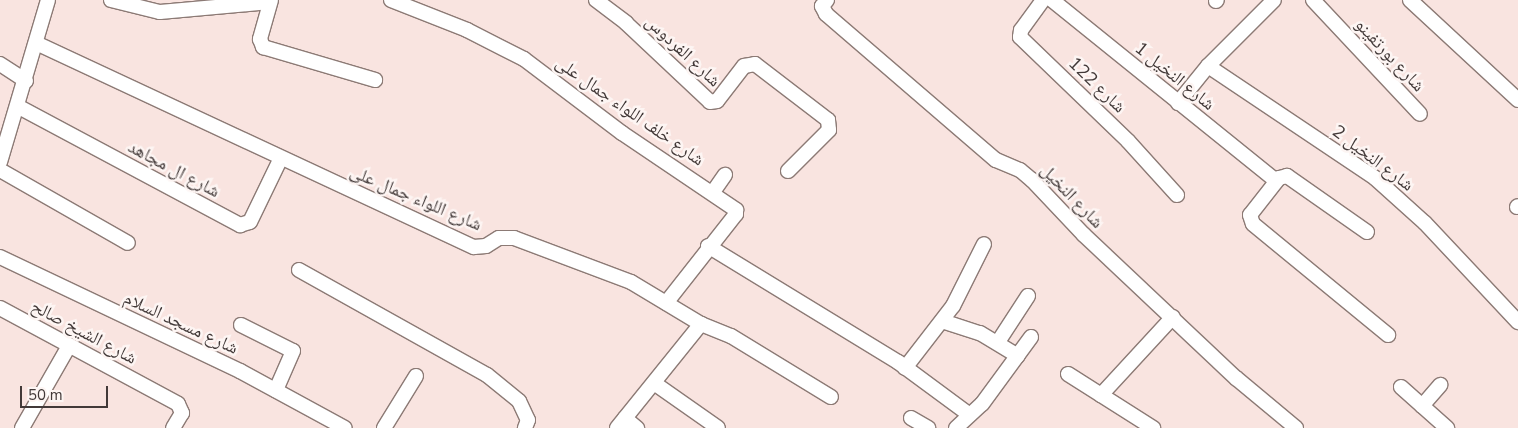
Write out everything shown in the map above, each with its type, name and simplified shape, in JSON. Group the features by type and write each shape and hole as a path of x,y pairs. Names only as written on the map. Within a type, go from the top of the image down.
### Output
{"street":[{"path":"0,162 19,107 47,0"},
{"path":"111,0 160,12 271,1 260,39 263,47 375,80"},
{"name":"شارع خلف اللواء جمال على","path":"391,0 467,30 524,59 622,133 713,192 736,213 708,246 666,303"},
{"name":"شارع الفردوس","path":"596,0 626,23 710,102 717,101 744,66 755,64 828,120 828,130 788,171"},
{"name":"شارع النخيل","path":"827,0 822,6 826,14 996,160 1020,170 1032,180 1084,235 1236,378 1296,428"},
{"name":"شارع 122","path":"1043,0 1021,30 1020,37 1128,142 1177,195"},
{"name":"شارع النخيل 1","path":"1052,0 1276,181"},
{"path":"1178,102 1208,66 1274,0"},
{"name":"شارع بورتفينو","path":"1312,0 1420,114"},
{"path":"1410,0 1518,100"},
{"name":"شارع اللواء جمال على","path":"36,43 474,247 486,246 499,238 514,238 631,282 701,324 730,336 831,397"},
{"path":"0,64 26,81"},
{"name":"شارع النخيل 2","path":"1208,66 1375,178 1425,223 1518,322"},
{"name":"شارع ال مجاهد","path":"19,107 240,225 250,222 281,158"},
{"path":"0,170 128,243"},
{"path":"713,192 725,175"},
{"path":"1367,232 1289,177 1281,176 1251,212 1253,224 1388,335"},
{"path":"905,368 942,321 984,244"},
{"path":"708,246 905,368 970,415"},
{"name":"شارع مسجد السلام","path":"1,260 276,390 345,428"},
{"path":"299,270 487,375 519,401 528,420 525,428"},
{"path":"998,342 1028,296"},
{"name":"شارع الشيخ صالح","path":"0,308 181,406 182,413 172,428"},
{"path":"1101,395 1173,317"},
{"path":"942,321 980,333 998,342 1018,356"},
{"path":"637,428 621,423 701,324"},
{"path":"241,326 293,352 276,390"},
{"path":"956,428 970,415 1018,356 1031,336"},
{"path":"22,428 69,346"},
{"path":"1068,374 1153,428"},
{"path":"384,428 416,376"},
{"path":"654,383 718,428"},
{"path":"1422,406 1440,385"},
{"path":"1401,387 1447,428"},
{"path":"911,418 928,428"}]}
